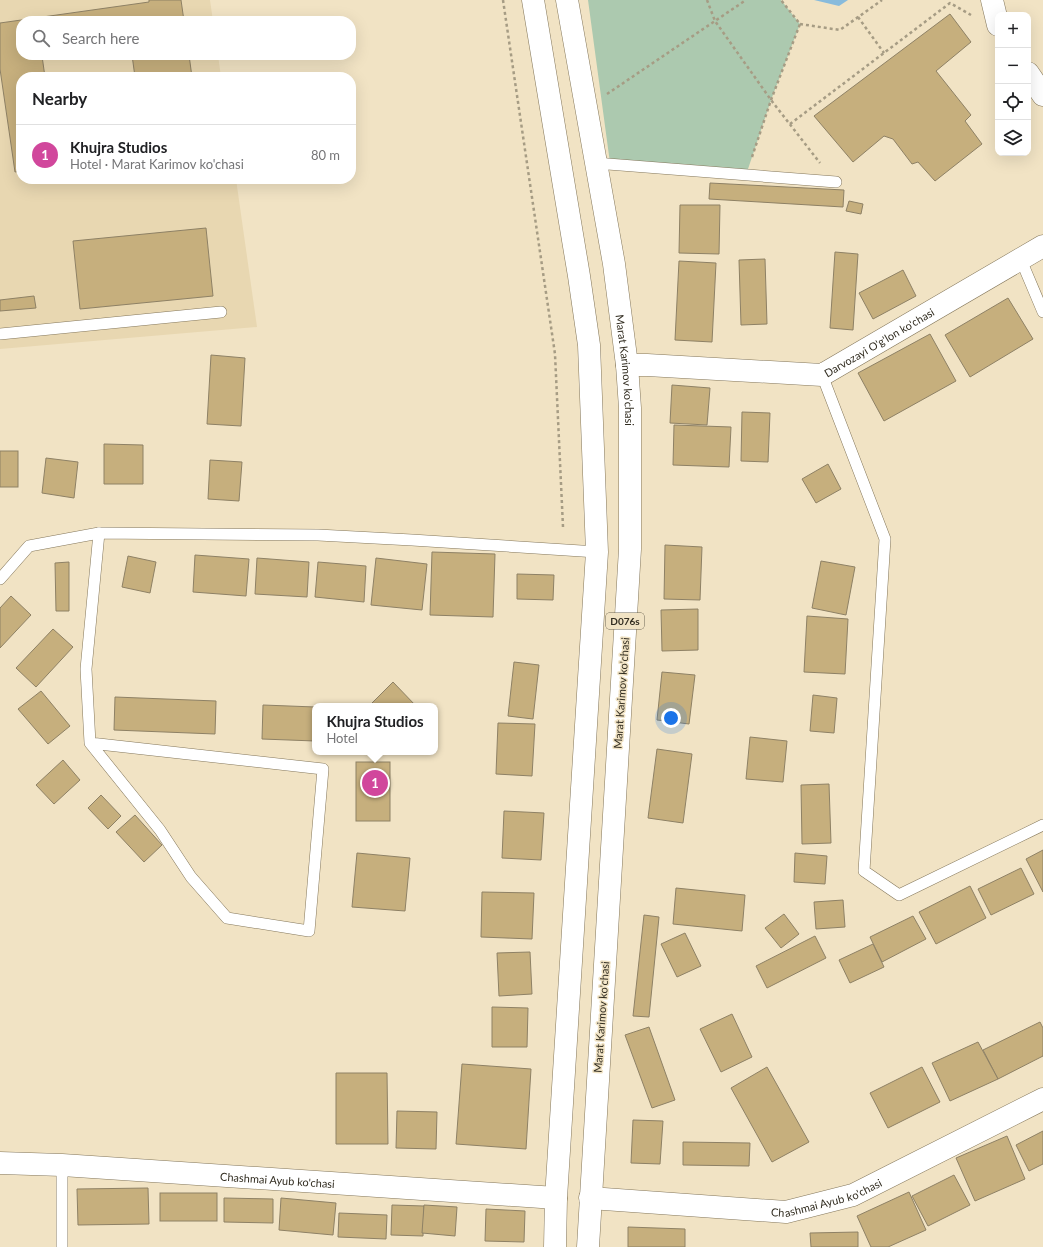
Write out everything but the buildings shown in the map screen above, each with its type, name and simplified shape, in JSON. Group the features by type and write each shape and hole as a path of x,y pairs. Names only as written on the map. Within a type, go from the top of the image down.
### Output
{"main road":[{"name":"D076s","path":"533,0 579,276 589,346 597,552 556,1198 555,1247"},
{"name":"Marat Karimov ko'chasi","path":"567,0 614,264 627,365 630,408 630,549 588,1247"},
{"path":"992,0 995,12"},
{"path":"1031,77 1043,95"},
{"name":"Darvozayi O'g'lon ko'chasi","path":"627,365 647,364 822,375 1043,246"},
{"name":"Chashmai Ayub ko'chasi","path":"590,1198 786,1212 853,1195 1043,1099"},
{"name":"Chashmai Ayub ko'chasi","path":"0,1163 62,1165 556,1198"}],"lane":[{"path":"595,163 836,182"},
{"path":"1021,260 1043,312"},
{"path":"0,334 221,312"},
{"path":"822,375 885,539 864,871 899,895 1043,825"},
{"path":"0,579 29,546 99,533 318,535 597,552"},
{"path":"90,743 323,769 308,931 227,918 190,878 160,830 90,743 86,669 99,533"},
{"path":"62,1165 62,1247"}],"path":[{"path":"503,0 554,354 563,527"},
{"path":"707,0 715,21 771,100 836,182"},
{"path":"601,97 746,0"},
{"path":"781,0 800,24 840,30 882,0"},
{"path":"790,124 950,3"},
{"path":"858,17 884,53"},
{"path":"746,176 771,100 800,24"}],"shaded area":[{"path":"0,0 210,0 212,16 16,16 16,60 219,60 220,72 16,72 16,184 237,184 257,327 0,349"}],"green space":[{"path":"588,0 781,0 800,24 771,100 746,175 610,163"}],"water":[{"path":"814,0 848,0 839,6"}],"place":[{"name":"Khujra Studios","path":"375,783"}]}
